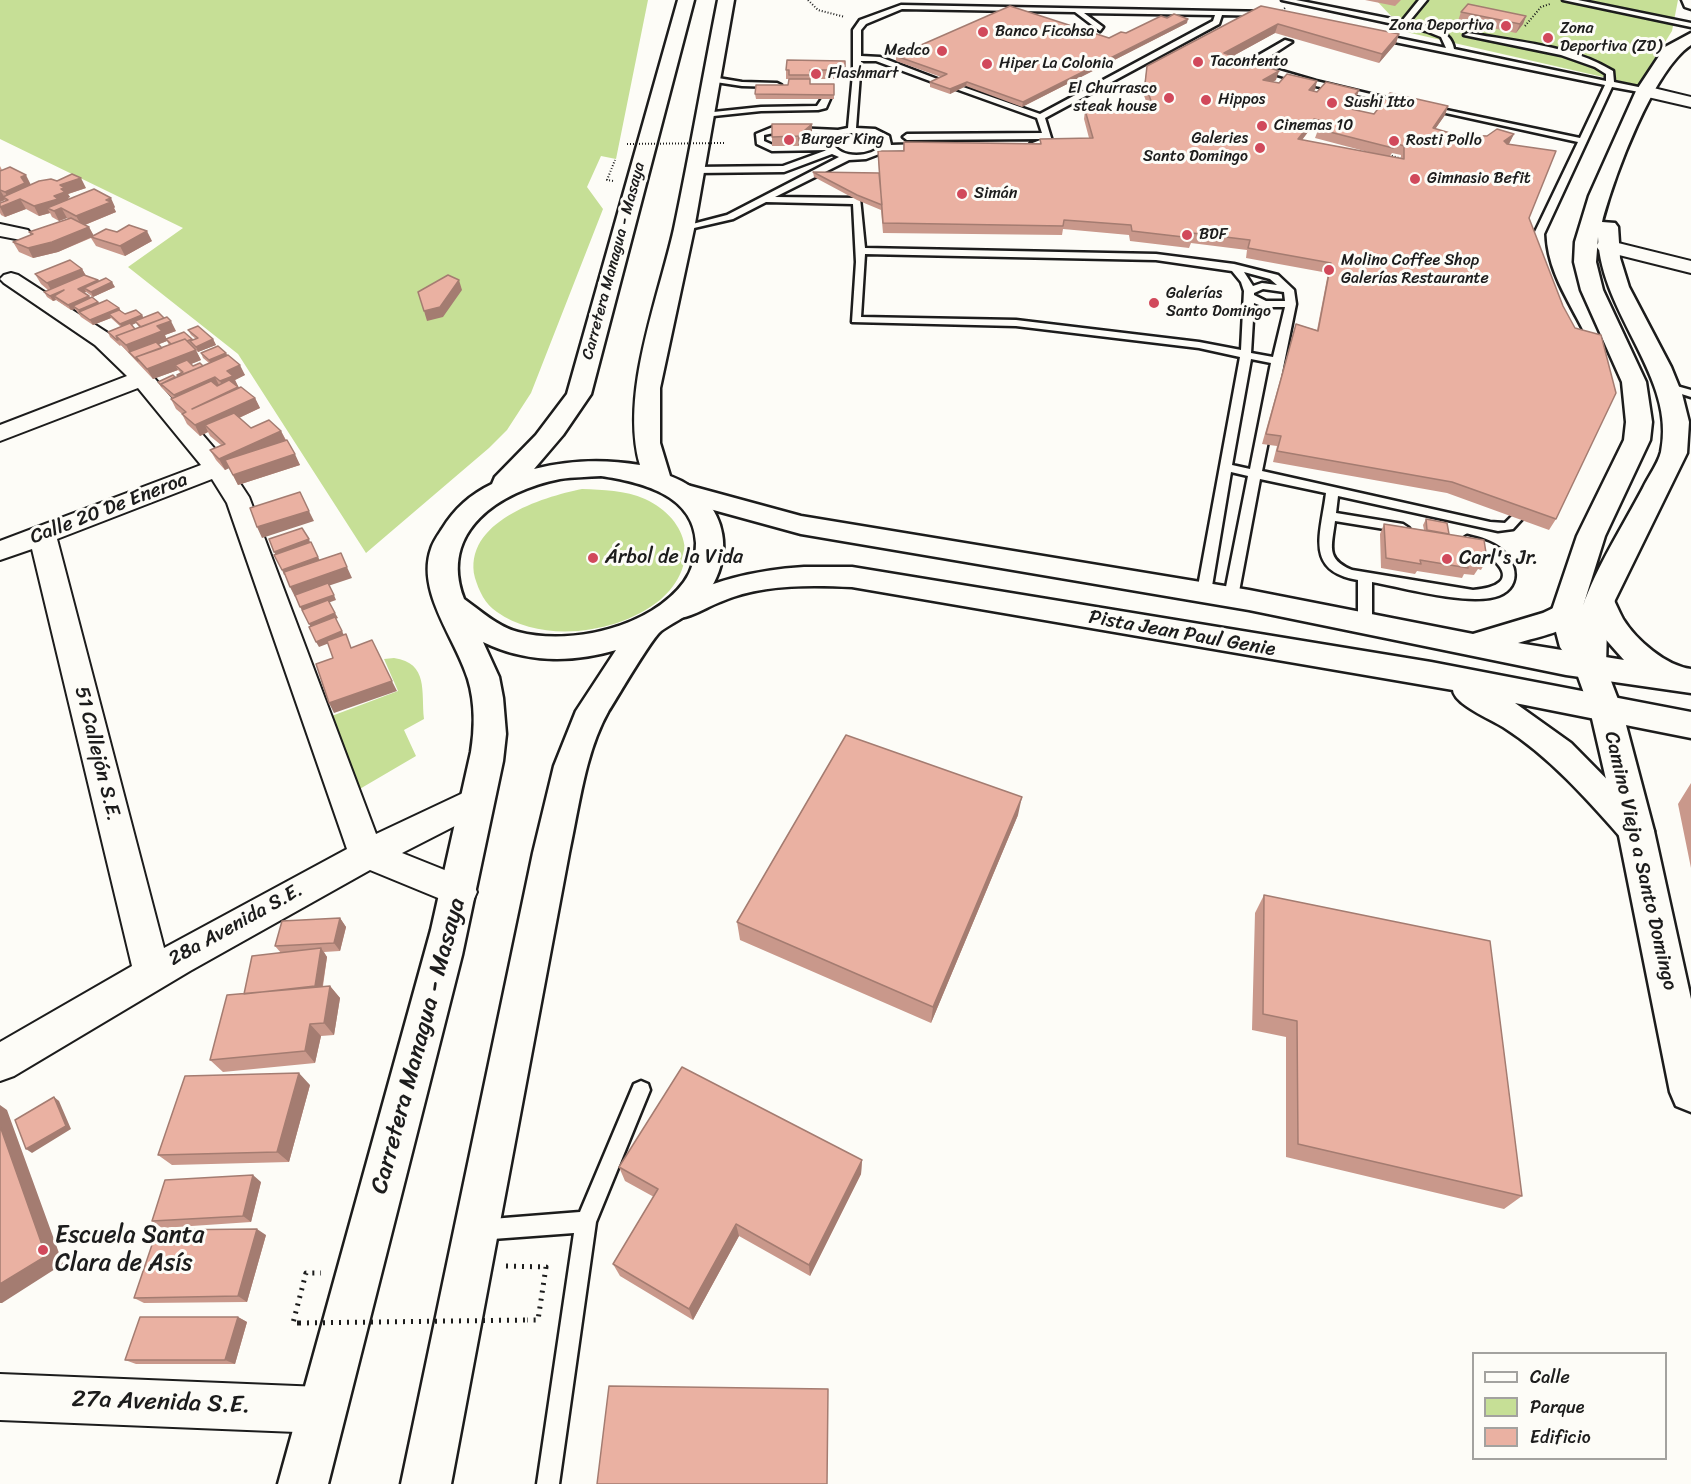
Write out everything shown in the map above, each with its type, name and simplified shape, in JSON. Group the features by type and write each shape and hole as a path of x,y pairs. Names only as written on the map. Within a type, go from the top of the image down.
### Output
{"main road":[{"name":"Carretera Managua - Masaya","path":"303,1484 460,892 490,735 484,680 468,619 441,578 445,548 463,519 493,495 544,445 579,394 686,0"},
{"path":"657,477 647,443 648,388 684,229 726,0"},
{"path":"1655,121 1666,87 1671,51 1691,38"},
{"path":"1475,644 1543,625 1566,613 1591,536 1637,440 1639,422 1634,382 1592,290 1585,262 1586,242 1599,196 1666,87 1691,38"},
{"name":"Camino Viejo a Santo Domingo","path":"1590,668 1592,625 1600,600 1674,453 1680,435 1682,391 1619,292 1609,265 1606,246 1608,226 1631,180"},
{"path":"493,495 531,477 574,468 617,468 657,477 687,494 801,525 1217,594 1590,668 1682,680"},
{"path":"426,1484 551,853 571,766 592,711 663,616 702,580 712,549 707,519 687,494"},
{"name":"Pista Jean Paul Genie","path":"468,619 517,643 557,648 599,644 725,589 769,579 812,575 852,577 1431,674 1605,710 1691,725"},
{"path":"1600,600 1607,621 1620,641 1682,680"},
{"name":"Camino Viejo a Santo Domingo","path":"1566,613 1575,647 1590,668 1605,710 1636,831 1691,1092"},
{"path":"1431,674 1496,705 1550,742 1594,783 1636,831"}],"street":[{"path":"1666,87 1691,102"},
{"path":"0,230 21,234"},
{"path":"1606,246 1691,267"},
{"path":"10,279 103,340 142,378 217,468 240,503 366,853 460,892"},
{"path":"0,434 142,378"},
{"name":"Calle 20 De Eneroa","path":"0,551 217,468"},
{"name":"51 Callejón S.E.","path":"42,535 152,972"},
{"name":"28a Avenida S.E.","path":"0,1062 152,972 366,853 478,799"},
{"name":"27a Avenida S.E.","path":"0,1397 321,1410"}],"lane":[{"path":"1405,22 1423,0"},
{"path":"1567,0 1691,25"},
{"path":"1286,3 1405,22 1438,33 1450,43 1450,50"},
{"path":"852,130 857,30 863,22 893,9 909,6 1220,12 1275,16"},
{"path":"1076,10 1100,29"},
{"path":"994,136 1216,22 1220,12"},
{"path":"1371,34 1610,83 1666,87"},
{"path":"1468,35 1590,62 1610,73 1610,83 1539,234 1538,247 1581,341"},
{"path":"1288,42 1255,61 1254,65 1314,82 1409,104"},
{"path":"856,57 877,59 940,82"},
{"path":"712,79 766,87 789,86"},
{"path":"960,89 1029,119 1048,136"},
{"path":"761,109 763,99"},
{"path":"704,116 761,109 818,108 823,106 826,99"},
{"path":"1420,106 1583,141"},
{"path":"854,159 830,148 764,146 760,142 760,134 765,131 810,129 838,132 872,131 886,138 1048,136"},
{"path":"830,148 828,138 838,132"},
{"path":"684,229 730,217 854,159 875,154 886,148 1032,146 1042,145 1048,141 1048,136"},
{"path":"886,138 886,148"},
{"path":"695,170 784,169 830,148"},
{"path":"765,200 857,201 860,251 856,320 1016,323 1199,345 1277,361"},
{"path":"860,251 1102,254 1156,257 1266,273 1289,290 1292,304 1277,361 1254,474 1217,594"},
{"path":"1217,594 1225,467 1246,354 1249,294 1246,281 1234,267"},
{"path":"1249,294 1262,286 1289,290"},
{"path":"1249,294 1264,304 1292,304"},
{"path":"1225,467 1490,526 1505,528 1514,524 1517,518"},
{"path":"1332,491 1325,552 1328,562 1338,570 1365,577 1473,595 1491,595 1503,590 1509,581 1508,563 1501,554 1487,545 1454,537"},
{"path":"1329,516 1412,530"},
{"path":"1365,577 1365,623"},
{"path":"548,1484 586,1221 641,1090"},
{"path":"475,1230 586,1221"}],"path":[{"path":"808,0 818,10 863,22"},
{"path":"1518,34 1541,7 1552,0"},
{"path":"1275,16 1286,3"},
{"path":"627,144 724,143"},
{"path":"1385,153 1403,159"},
{"path":"306,1273 293,1323 538,1320 546,1267"}],"green space":[{"path":"0,0 648,0 616,159 601,156 587,187 603,209 531,393 507,430 366,553 238,354 128,267 183,228 0,139"},
{"name":"Zona Deportiva (ZD)","path":"1376,0 1678,0 1672,31 1638,85 1406,32"},
{"path":"582,489 614,491 637,496 660,508 672,519 680,531 685,559 681,573 673,587 643,612 623,621 580,631 536,628 515,622 497,612 483,597 475,578 474,558 481,542 493,527 527,506"},
{"path":"394,658 413,666 421,680 424,719 404,730 416,756 358,790 329,717 398,691 384,659"}],"building":[{"path":"1468,4 1526,16 1520,24 1461,12"},
{"path":"1010,6 1109,38 1121,32 1126,33 1161,16 1167,18 1174,14 1188,19 1023,102 967,82 950,89 930,82 947,74 896,56"},
{"path":"1261,6 1399,34 1382,54 1278,24 1224,53 1279,71 1263,80 1279,83 1287,74 1317,81 1309,90 1317,92 1326,82 1359,90 1350,100 1357,101 1351,109 1374,114 1390,93 1448,106 1433,128 1457,135 1487,136 1497,129 1514,134 1504,141 1507,144 1556,151 1529,218 1563,306 1575,328 1601,335 1616,393 1556,519 1452,482 1277,451 1281,436 1266,434 1296,324 1318,331 1331,263 1248,248 1250,240 1192,233 1192,238 1132,231 1131,225 1064,220 1063,226 883,223 878,151 904,151 904,142 1041,144 1040,139 1093,138 1085,110 1154,109 1145,84 1147,66","holes":["1314,119 1323,121 1318,129 1393,148 1392,142 1404,146 1404,159 1298,139"]},
{"path":"787,60 845,61 845,70 810,70 810,75 789,75 789,70 786,70"},
{"path":"789,79 810,79 810,84 834,84 834,95 755,94 756,85 788,85"},
{"path":"772,124 812,124 798,136 772,137"},
{"path":"10,167 26,175 21,177 25,183 5,192 0,190 0,171"},
{"path":"813,172 879,173 882,205 857,195"},
{"path":"72,174 81,178 60,185 65,188 61,189 65,192 54,196 58,199 34,206 20,199 0,207 0,203 8,200 3,197 39,181 51,179 57,181"},
{"path":"94,189 111,198 106,200 111,202 76,216 61,208 54,211 47,208"},
{"path":"71,218 89,227 52,242 28,248 13,242 33,234 29,232"},
{"path":"129,225 147,231 120,246 91,237 106,229 117,232"},
{"path":"70,260 82,269 47,283 35,274"},
{"path":"84,275 98,280 78,289 89,296 68,305 54,296 64,290 50,296 44,292"},
{"path":"448,275 459,280 440,307 424,311 418,292"},
{"path":"106,278 112,282 91,292 84,288"},
{"path":"92,297 98,302 79,310 73,306"},
{"path":"107,300 119,308 90,320 79,312"},
{"path":"119,310 125,314 136,310 142,315 120,324 109,314"},
{"path":"158,312 164,318 141,327 135,321"},
{"path":"167,317 171,321 157,326 162,331 126,345 116,336"},
{"path":"130,323 135,329 116,336 118,340 108,332"},
{"path":"198,326 213,339 196,347 190,341 198,338 188,330"},
{"path":"184,332 192,339 171,344 166,339"},
{"path":"185,339 196,350 147,369 136,357"},
{"path":"156,342 162,348 136,357 138,361 129,352"},
{"path":"218,346 226,353 209,360 201,353"},
{"path":"228,355 240,365 227,371 233,376 220,381 215,377 174,395 161,384"},
{"path":"187,360 193,366 200,363 203,366 178,376 183,372 175,365"},
{"path":"173,375 175,377 161,384 162,386 158,382"},
{"path":"229,380 238,387 192,409 241,387 255,398 195,425 182,414 186,412 171,399 211,381 217,386"},
{"path":"234,413 251,428 269,420 281,431 219,459 210,450 225,444 205,425"},
{"path":"287,440 295,454 233,475 225,460"},
{"path":"300,492 309,511 257,527 250,508"},
{"path":"1426,519 1447,523 1449,534 1427,530"},
{"path":"1384,524 1484,540 1487,559 1480,558 1480,565 1467,563 1468,568 1420,560 1421,564 1386,558"},
{"path":"302,528 309,539 274,552 269,539"},
{"path":"311,542 318,557 282,570 274,555"},
{"path":"341,553 347,567 290,587 284,572"},
{"path":"328,583 334,595 300,607 295,595"},
{"path":"328,600 335,613 309,624 302,610"},
{"path":"335,617 342,631 316,642 309,627"},
{"path":"346,634 351,648 372,640 392,681 329,703 316,664 333,658 327,641"},
{"path":"846,735 1022,797 933,1007 737,922"},
{"path":"1264,895 1490,941 1522,1196 1298,1144 1297,1021 1263,1014"},
{"path":"340,918 334,943 275,946 282,921"},
{"path":"321,948 315,986 244,994 252,956"},
{"path":"330,986 324,1023 310,1024 305,1051 210,1060 227,995"},
{"path":"682,1067 862,1160 809,1265 736,1224 689,1309 613,1264 658,1189 619,1167"},
{"path":"299,1073 277,1152 158,1155 185,1076"},
{"path":"54,1097 66,1126 26,1149 15,1120"},
{"path":"0,1126 46,1256 0,1284"},
{"path":"253,1175 243,1216 152,1221 165,1180"},
{"path":"257,1229 238,1296 134,1298 157,1230"},
{"path":"140,1317 238,1317 225,1360 125,1360"},
{"path":"609,1386 828,1389 827,1484 597,1484"}],"place":[{"name":"Zona Deportiva","path":"1506,26"},
{"name":"Banco Ficohsa","path":"983,32"},
{"name":"Zona Deportiva (ZD)","path":"1548,38"},
{"name":"Medco","path":"942,51"},
{"name":"Tacontento","path":"1198,62"},
{"name":"Hiper La Colonia","path":"987,64"},
{"name":"Flashmart","path":"816,74"},
{"name":"El Churrasco steak house","path":"1169,98"},
{"name":"Hippos","path":"1206,100"},
{"name":"Sushi Itto","path":"1332,103"},
{"name":"Cinemas 10","path":"1262,126"},
{"name":"Burger King","path":"789,140"},
{"name":"Rosti Pollo","path":"1394,141"},
{"name":"Galeries Santo Domingo","path":"1260,148"},
{"name":"Gimnasio Befit","path":"1415,179"},
{"name":"Simán","path":"962,194"},
{"name":"BDF","path":"1187,235"},
{"name":"Molino Coffee Shop Galerías Restaurante","path":"1329,270"},
{"name":"Galerías Santo Domingo","path":"1154,303"},
{"name":"Árbol de la Vida","path":"593,558"},
{"name":"Carl's Jr.","path":"1447,559"},
{"name":"Escuela Santa Clara de Asís","path":"43,1250"}]}
